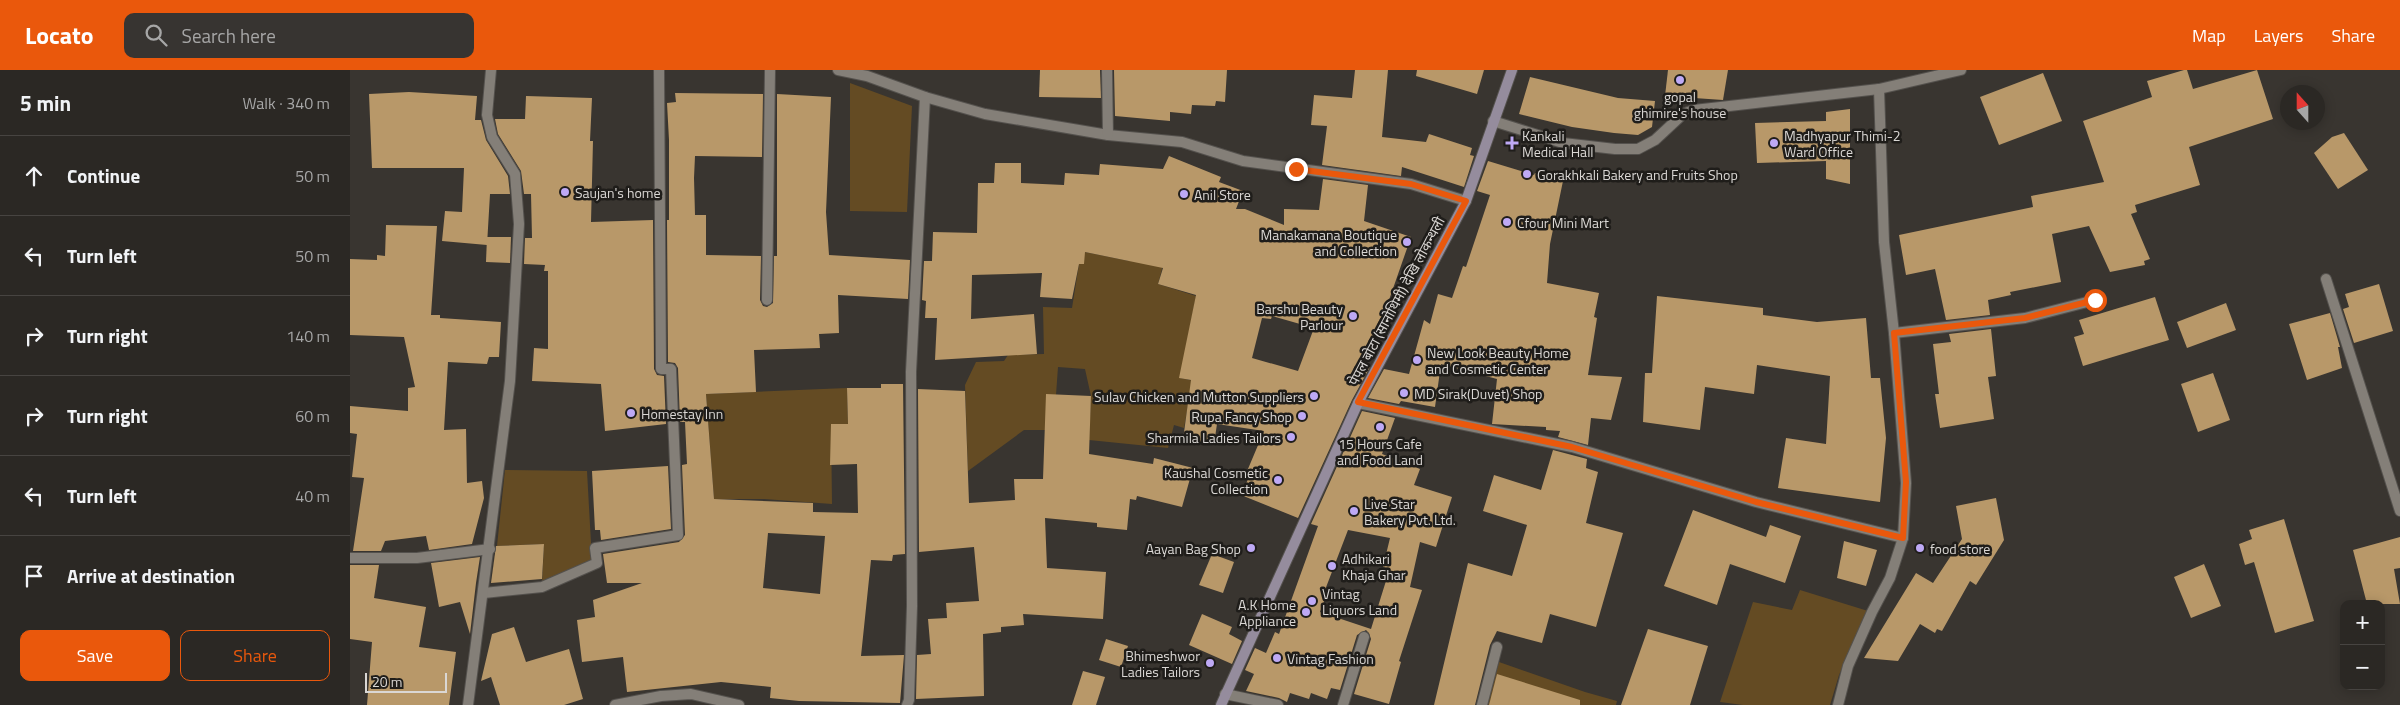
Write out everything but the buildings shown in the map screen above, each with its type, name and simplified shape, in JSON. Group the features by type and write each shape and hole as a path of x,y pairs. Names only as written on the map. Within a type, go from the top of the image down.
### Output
{"main road":[{"name":"पेपल बोटा (सानोथिमी) देखि लोकन्थली","path":"1221,705 1358,402 1466,201 1512,70"}],"street":[{"path":"468,705 490,549 510,381 518,224 515,174 492,138 487,115 491,70"},
{"path":"484,593 542,587 597,563 594,548 678,535 671,369 661,369 659,70"},
{"path":"767,300 770,70"},
{"path":"838,70 867,76 926,97 985,114 1108,135 1182,142 1243,161 1411,184 1466,201"},
{"path":"1107,70 1108,135"},
{"path":"1494,121 1563,143 1615,149 1638,149 1655,140 1683,114 1694,110 1879,89 1961,70"},
{"path":"1838,705 1848,666 1872,612 1890,578 1903,538 1906,482 1894,333 1884,242 1879,89"},
{"path":"907,705 909,700 912,606 911,372 926,97"},
{"path":"2326,279 2400,511"},
{"path":"1894,333 2025,318 2095,300"},
{"path":"1358,402 1572,447 1756,502 1903,538"},
{"path":"350,558 417,558 490,549"},
{"path":"1343,705 1364,637"},
{"path":"1482,705 1497,647"},
{"path":"614,705 660,696 691,694 739,705"},
{"path":"1225,694 1278,705"}],"shaded area":[{"path":"850,83 912,106 907,212 850,211"},
{"path":"1168,247 1158,284 1196,296 1180,378 1209,384 1207,408 1188,405 1184,428 1174,425 1168,448 1089,440 1091,396 1085,369 1058,367 1056,395 1045,430 1024,430 968,471 965,385 976,362 1004,361 1008,355 1044,354 1043,307 1072,308 1079,264 1085,252 1129,261"},
{"path":"847,388 848,424 831,424 832,504 764,499 714,499 706,394"},
{"path":"505,470 587,471 592,561 542,583 544,544 497,546"},
{"path":"1800,590 1868,611 1839,675 1830,705 1743,705 1720,702 1753,602 1792,610"},
{"path":"1499,662 1617,701 1616,705 1487,705"}],"place":[{"name":"gopal ghimire's house","path":"1680,80"},
{"name":"Kankali Medical Hall","path":"1512,143"},
{"name":"Madhyapur Thimi-2 Ward Office","path":"1774,143"},
{"name":"Gorakhkali Bakery and Fruits Shop","path":"1527,174"},
{"name":"Saujan's home","path":"565,192"},
{"name":"Anil Store","path":"1184,194"},
{"name":"Cfour Mini Mart","path":"1507,222"},
{"name":"Manakamana Boutique and Collection","path":"1407,242"},
{"name":"Barshu Beauty Parlour","path":"1353,316"},
{"name":"New Look Beauty Home and Cosmetic Center","path":"1417,360"},
{"name":"MD Sirak(Duvet) Shop","path":"1404,393"},
{"name":"Sulav Chicken and Mutton Suppliers","path":"1314,396"},
{"name":"Homestay Inn","path":"631,413"},
{"name":"Rupa Fancy Shop","path":"1302,416"},
{"name":"15 Hours Cafe and Food Land","path":"1380,427"},
{"name":"Sharmila Ladies Tailors","path":"1291,437"},
{"name":"Kaushal Cosmetic Collection","path":"1278,480"},
{"name":"Live Star Bakery Pvt. Ltd.","path":"1354,511"},
{"name":"Aayan Bag Shop","path":"1251,548"},
{"name":"food store","path":"1920,548"},
{"name":"Adhikari Khaja Ghar","path":"1332,566"},
{"name":"Vintag Liquors Land","path":"1312,601"},
{"name":"A.K Home Appliance","path":"1306,612"},
{"name":"Vintag Fashion","path":"1277,658"},
{"name":"Bhimeshwor Ladies Tailors","path":"1210,663"}],"route":[{"path":"1296,169 1411,184 1466,201 1358,402 1572,447 1756,502 1903,538 1906,482 1894,333 2025,318 2095,300"}]}
